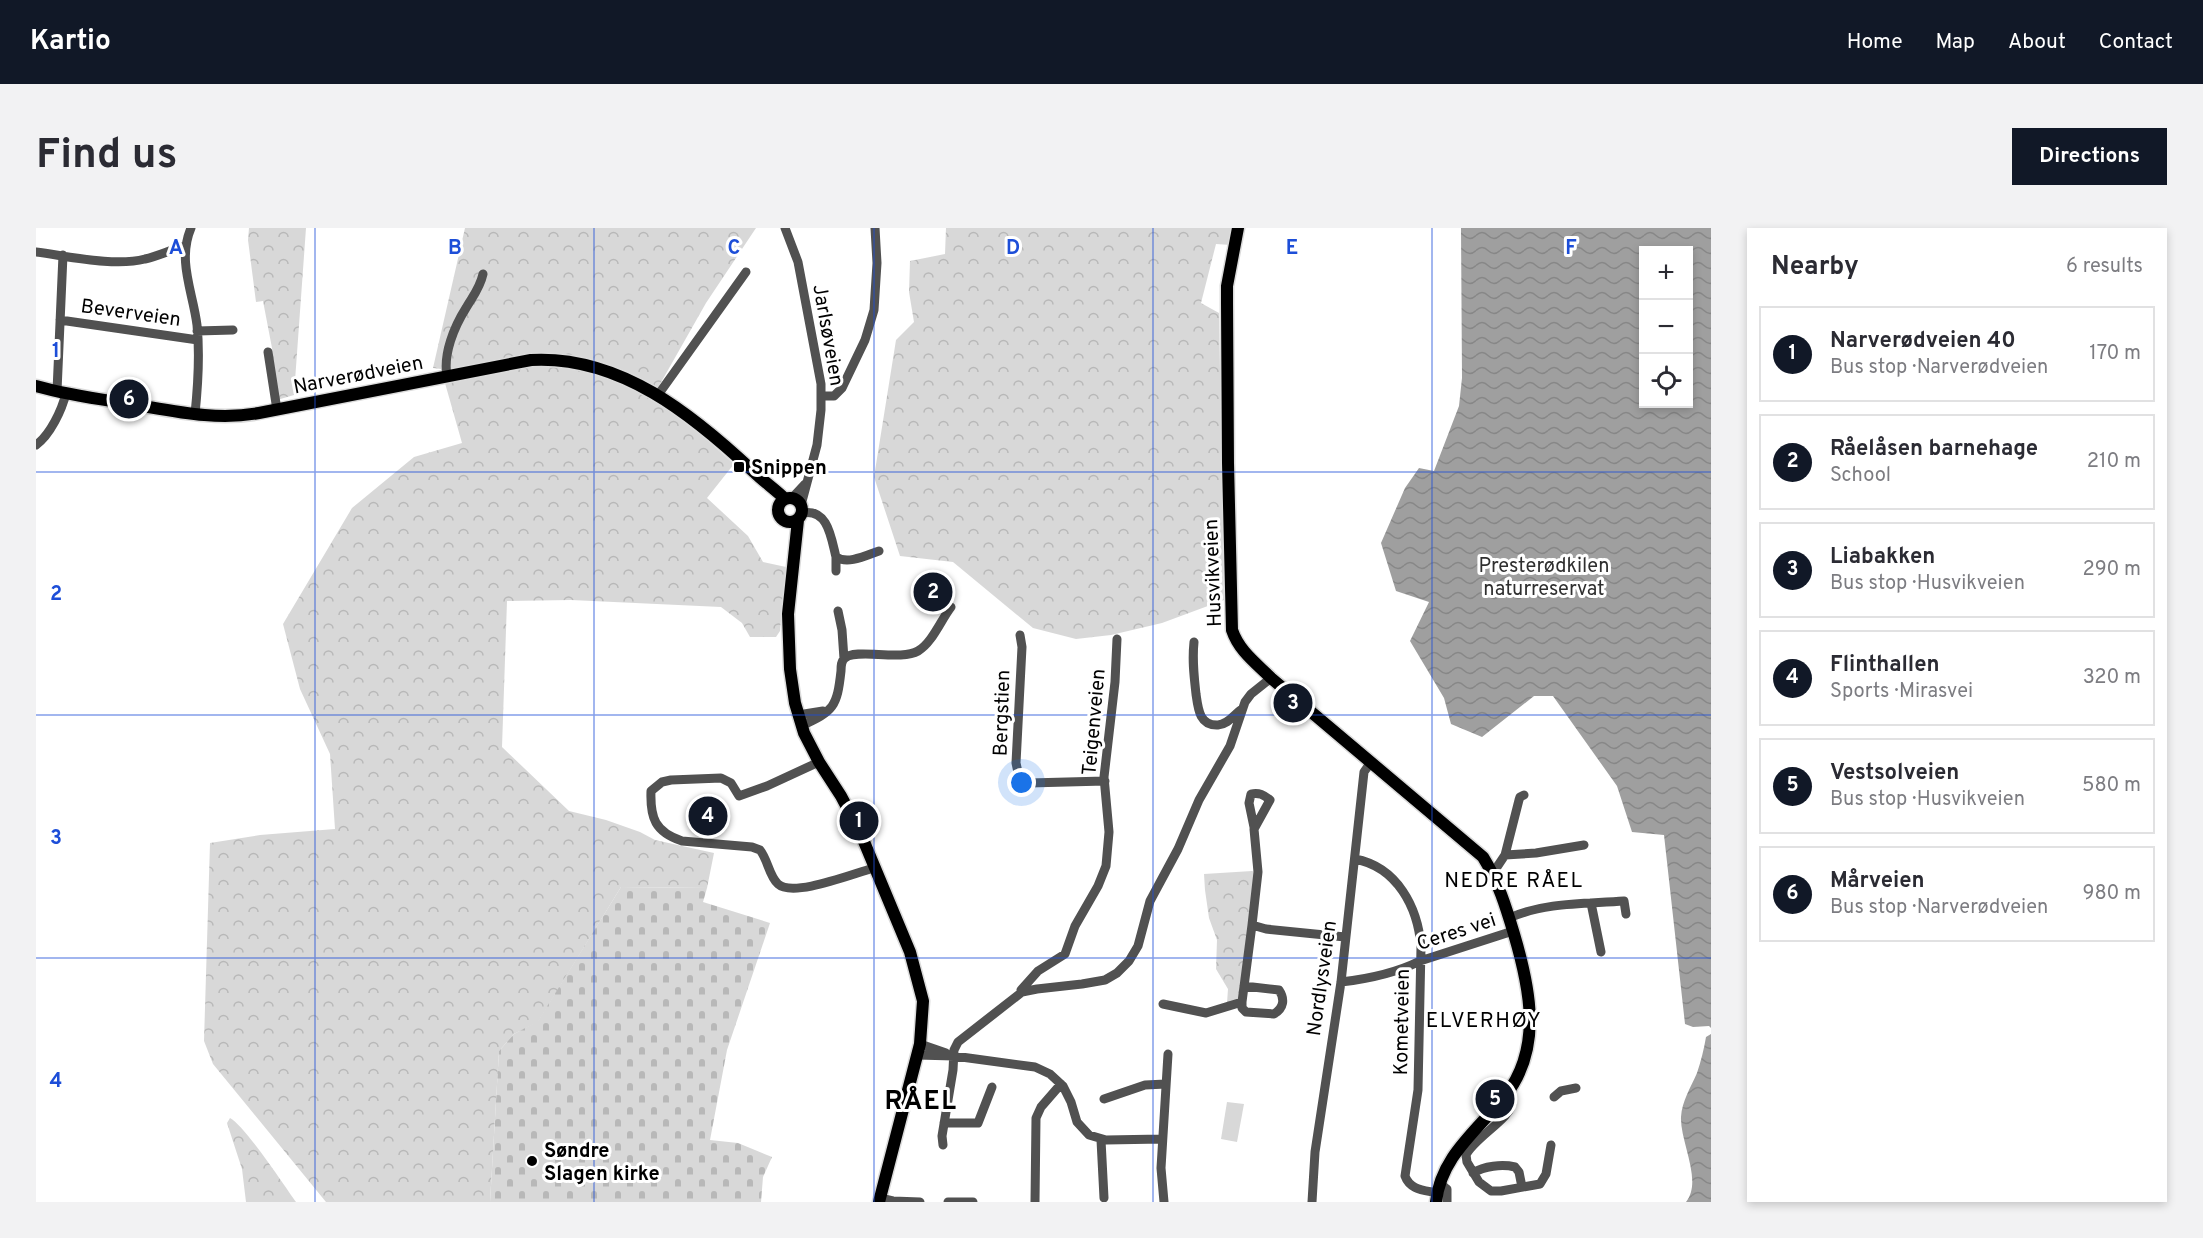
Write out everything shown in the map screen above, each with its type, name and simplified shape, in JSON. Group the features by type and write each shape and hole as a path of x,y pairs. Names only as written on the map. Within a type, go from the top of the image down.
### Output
{"main road":[{"name":"Husvikveien","path":"1238,228 1227,286 1232,630 1236,641 1242,650 1271,678 1474,849 1493,873 1511,925 1529,994 1529,1038 1526,1057 1513,1085 1449,1161 1438,1193"},
{"name":"Narverødveien","path":"36,386 195,414 229,417 277,410 531,360 555,358 595,368 658,395 696,421 770,488 776,489 792,509"},
{"path":"792,509 796,538 788,614 790,669 800,720 819,762 852,816 910,952 920,985 924,1012 918,1050 880,1200"}],"street":[{"path":"191,228 186,246 185,263 197,335 195,414"},
{"name":"Jarlsøveien","path":"785,228 798,262 819,367 822,396 817,445 805,484 792,509"},
{"path":"822,396 834,396 842,388 871,323 877,279 875,228"},
{"path":"36,252 111,260 135,260 186,246"},
{"path":"36,445 42,441 61,408 60,320 63,255"},
{"path":"658,395 746,272"},
{"name":"Narverødveien","path":"447,376 448,351 462,316 477,292 483,274"},
{"name":"Beverveien","path":"60,320 197,335 233,330"},
{"name":"Narverødveien","path":"268,352 277,410"},
{"name":"Narverødveien","path":"792,509 811,511 823,518 836,557 836,571"},
{"path":"836,557 839,560 849,560 879,551"},
{"path":"844,659 853,654 899,654 919,651 951,607"},
{"path":"800,720 828,710 838,697 844,659 838,611"},
{"name":"Bergstien","path":"1020,635 1022,647 1016,763 1018,777 1029,783 1105,781"},
{"name":"Teigenveien","path":"1022,993 1021,990 1032,977 1067,951 1074,928 1098,886 1106,866 1109,832 1105,781 1117,639"},
{"path":"1194,642 1192,669 1198,710 1203,719 1212,724 1223,724 1242,710"},
{"path":"943,1145 955,1047 961,1039 1022,993 1037,988 1106,980 1129,961 1137,946 1150,901 1178,849 1199,800 1230,746 1242,710 1251,694 1271,678"},
{"path":"819,762 739,796 730,783 722,778 671,780 651,791 651,810 656,823 672,837 682,841 752,847 760,850 778,885 786,888 807,887 874,868"},
{"name":"Nordlysveien","path":"1312,1202 1315,1152 1341,982 1364,772 1371,762"},
{"path":"1493,873 1505,855 1520,796 1524,795"},
{"path":"1244,986 1277,989 1283,1001 1281,1008 1274,1014 1246,1012 1242,1008 1242,1002 1258,872 1254,826"},
{"path":"1505,855 1536,853 1584,845"},
{"name":"Kometveien","path":"1355,859 1379,868 1394,880 1413,909 1419,930 1418,1090 1405,1176 1409,1185 1438,1193"},
{"name":"Ceres vei","path":"1341,982 1409,966 1511,925 1546,907 1624,901 1626,914"},
{"path":"1591,903 1601,952"},
{"path":"1252,925 1266,929 1345,937"},
{"path":"1163,1004 1206,1013 1242,1002"},
{"path":"918,1050 1035,1067 1050,1074 1061,1084 1080,1126 1089,1135 1101,1140 1162,1139"},
{"path":"1164,1202 1161,1174 1168,1054"},
{"path":"1035,1202 1036,1118 1041,1107 1061,1084"},
{"path":"1104,1100 1145,1085 1166,1084"},
{"path":"944,1123 978,1123 992,1087"},
{"path":"1554,1097 1561,1091 1576,1088"},
{"path":"1512,1102 1508,1113 1467,1151 1467,1162 1482,1186 1491,1191 1501,1191 1535,1186 1544,1181 1551,1145"},
{"path":"1101,1140 1104,1198"},
{"path":"1473,1173 1478,1169 1515,1167 1519,1172 1522,1187"},
{"path":"1438,1193 1447,1189 1447,1202"},
{"path":"880,1200 920,1202"},
{"path":"948,1202 973,1202"}],"green space":[{"path":"249,228 306,228 294,395 277,400 272,348 263,301 256,302 248,240"},
{"path":"465,228 756,228 706,303 651,400 678,414 734,464 707,498 748,536 763,562 786,567 780,631 776,637 750,637 742,623 721,607 571,600 507,601 502,747 569,811 606,820 655,840 714,853 707,888 621,887 538,1022 514,1034 499,1051 490,1202 326,1202 213,1064 204,1041 210,843 260,835 335,829 330,754 300,689 283,624 352,508 414,457 462,443 441,369 433,368"},
{"path":"946,228 1233,228 1231,245 1216,244 1201,303 1219,313 1224,600 1162,623 1111,635 1076,639 1033,628 953,562 900,556 874,477 896,340 914,322 909,292 910,261 945,254"},
{"path":"1255,872 1240,999 1227,1003 1228,989 1216,969 1217,940 1209,918 1204,874"},
{"path":"621,887 707,888 703,902 770,923 727,1050 710,1140 738,1143 772,1157 763,1177 761,1202 490,1202 499,1051 514,1034 538,1021"},
{"path":"1227,1102 1244,1104 1237,1142 1221,1139"},
{"path":"230,1118 245,1132 296,1202 246,1202 242,1169 227,1123"}],"water":[{"name":"Presterødkilen naturreservat","path":"1461,228 1711,228 1711,1028 1685,1024 1664,835 1632,832 1617,786 1553,696 1534,696 1482,737 1451,724 1444,698 1410,641 1429,602 1396,591 1381,543 1405,488 1419,468 1434,471 1459,406 1462,378"},
{"path":"1711,1034 1711,1202 1686,1202 1691,1193 1692,1172 1681,1117 1685,1100 1697,1073 1706,1037"}],"place":[{"name":"Mårveien","path":"129,399"},
{"name":"Snippen","path":"739,467"},
{"name":"Råelåsen barnehage","path":"933,592"},
{"name":"Liabakken","path":"1293,703"},
{"name":"Flinthallen","path":"708,816"},
{"name":"Narverødveien 40","path":"859,821"},
{"name":"Vestsolveien","path":"1495,1099"},
{"name":"Søndre Slagen kirke","path":"532,1161"}],"district":[{"name":"NEDRE RÅEL","path":"1514,880"},
{"name":"ELVERHØY","path":"1484,1020"},
{"name":"RÅEL","path":"921,1100"}]}
